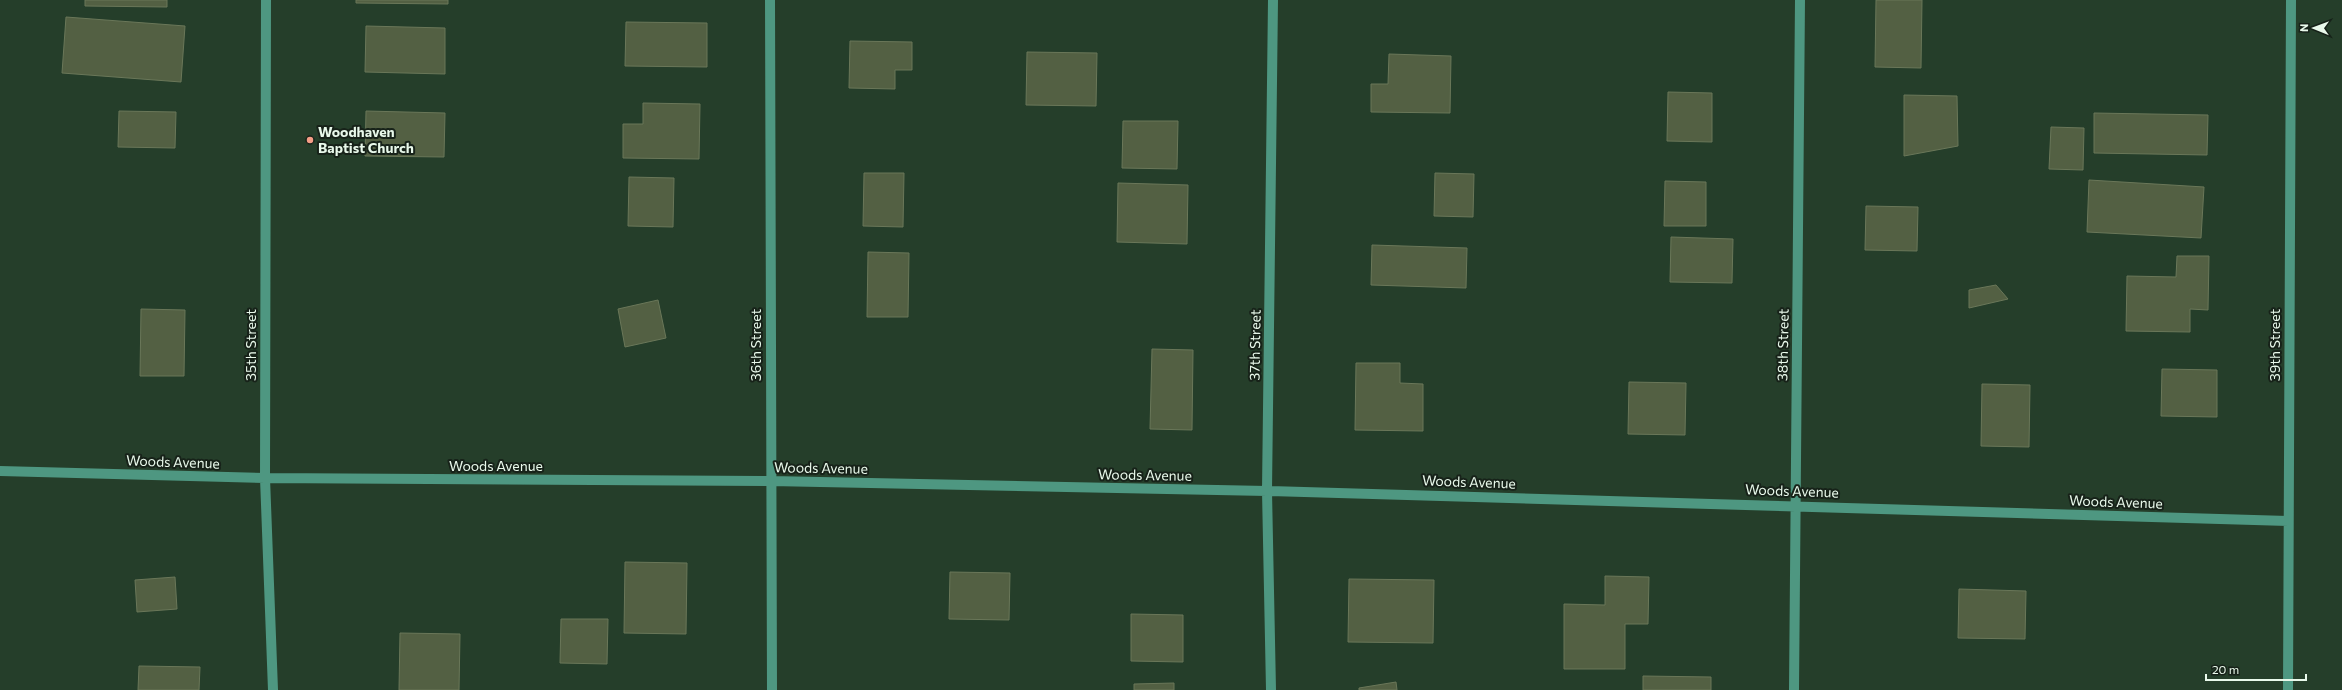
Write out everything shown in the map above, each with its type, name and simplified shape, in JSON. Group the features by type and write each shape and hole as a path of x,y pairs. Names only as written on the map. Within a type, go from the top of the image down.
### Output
{"street":[{"name":"35th Street","path":"266,0 265,478 273,690"},
{"name":"36th Street","path":"770,0 772,690"},
{"name":"37th Street","path":"1271,690 1267,491 1273,0"},
{"name":"38th Street","path":"1794,690 1800,0"},
{"name":"39th Street","path":"2288,690 2291,0"},
{"name":"Woods Avenue","path":"0,471 265,478 771,481 1267,491 2288,521"}],"building":[{"path":"85,0 167,0 167,7 85,6"},
{"path":"356,0 448,0 448,4 356,3"},
{"path":"1876,0 1922,0 1921,68 1875,67"},
{"path":"66,17 185,26 181,82 62,73"},
{"path":"626,22 707,23 707,67 625,66"},
{"path":"366,26 445,28 445,74 365,72"},
{"path":"850,41 912,42 912,70 895,70 895,89 849,88"},
{"path":"1027,52 1097,53 1096,106 1026,105"},
{"path":"1389,54 1451,56 1450,113 1371,112 1371,84 1388,84"},
{"path":"1668,92 1712,93 1712,142 1667,141"},
{"path":"1904,95 1957,96 1958,146 1904,156"},
{"path":"643,103 700,104 699,159 623,158 623,124 643,124"},
{"path":"119,111 176,112 175,148 118,147"},
{"path":"366,111 445,113 444,157 365,156"},
{"path":"2094,113 2208,115 2207,155 2094,153"},
{"path":"1123,121 1178,121 1177,169 1122,168"},
{"path":"2051,127 2084,128 2083,170 2049,169"},
{"path":"864,173 904,173 903,227 863,226"},
{"path":"1435,173 1474,174 1473,217 1434,216"},
{"path":"629,177 674,178 673,227 628,226"},
{"path":"2089,180 2204,187 2201,238 2087,232"},
{"path":"1665,181 1706,182 1706,226 1664,226"},
{"path":"1118,183 1188,185 1187,244 1117,242"},
{"path":"1866,206 1918,207 1917,251 1865,250"},
{"path":"1671,237 1733,239 1732,283 1670,282"},
{"path":"1372,245 1467,248 1466,288 1371,285"},
{"path":"868,252 909,253 908,317 867,317"},
{"path":"2177,256 2209,256 2208,310 2190,309 2190,332 2126,331 2127,276 2176,277"},
{"path":"1996,285 2008,299 1969,308 1969,290"},
{"path":"658,300 666,338 625,347 618,309"},
{"path":"141,309 185,310 184,376 140,376"},
{"path":"1152,349 1193,350 1192,430 1150,429"},
{"path":"1356,363 1400,363 1400,383 1423,384 1423,431 1355,430"},
{"path":"2162,369 2217,370 2217,417 2161,416"},
{"path":"1629,382 1686,383 1685,435 1628,434"},
{"path":"1982,384 2030,385 2029,447 1981,446"},
{"path":"625,562 687,563 686,634 624,633"},
{"path":"950,572 1010,573 1009,620 949,619"},
{"path":"1605,576 1649,577 1648,624 1625,624 1625,669 1564,669 1564,604 1605,605"},
{"path":"175,577 177,609 137,612 135,580"},
{"path":"1349,579 1434,580 1433,643 1348,642"},
{"path":"1959,589 2026,591 2025,639 1958,638"},
{"path":"1131,614 1183,615 1183,662 1131,661"},
{"path":"561,619 608,619 607,664 560,663"},
{"path":"400,633 460,634 459,690 399,690"},
{"path":"139,666 200,667 199,690 138,690"},
{"path":"1643,676 1711,677 1711,690 1643,690"},
{"path":"1396,682 1397,690 1359,690 1359,688"},
{"path":"1174,683 1174,690 1134,690 1134,684"}],"place":[{"name":"Woodhaven Baptist Church","path":"310,140"}]}
